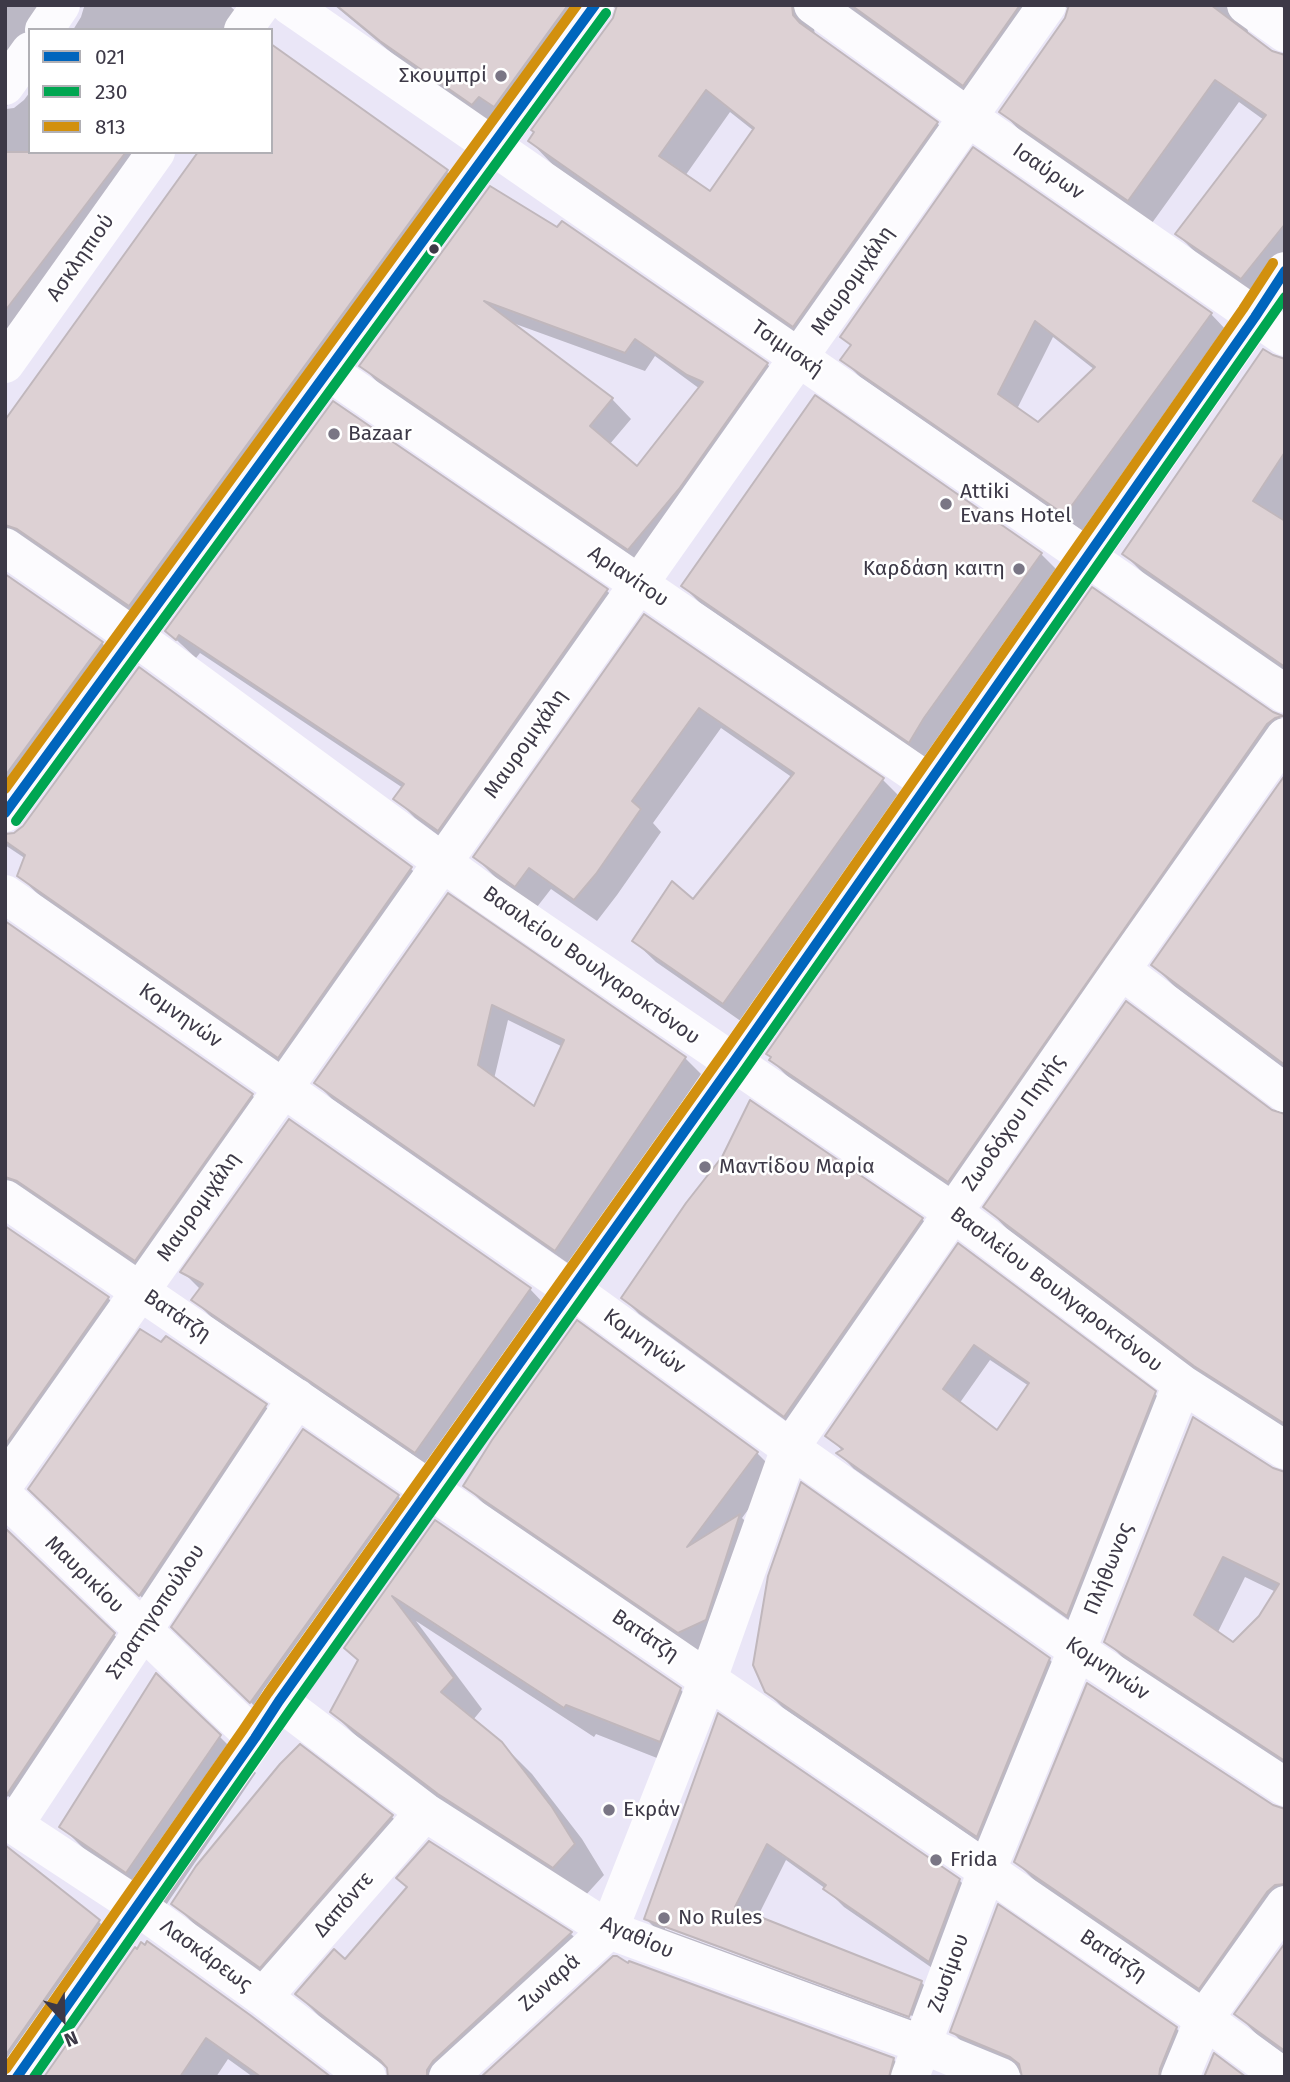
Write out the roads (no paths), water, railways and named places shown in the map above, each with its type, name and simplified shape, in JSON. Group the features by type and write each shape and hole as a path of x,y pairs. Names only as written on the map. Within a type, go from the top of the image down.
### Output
{"street":[{"path":"45,28 61,5"},
{"path":"244,28 261,5"},
{"name":"Τσιμισκή","path":"289,5 1285,694"},
{"path":"5,813 595,5"},
{"name":"Ισαύρων","path":"813,5 968,117 1270,327"},
{"name":"Μαυρομιχάλη","path":"5,1483 1047,5"},
{"path":"1246,5 1285,33"},
{"path":"5,86 28,54"},
{"name":"Ασκληπιού","path":"5,364 155,154"},
{"path":"17,2077 279,1701 733,1063 1087,557 1270,327 1285,271"},
{"name":"Αριανίτου","path":"327,372 929,782"},
{"name":"Βασιλείου Βουλγαροκτόνου","path":"5,547 134,637 443,862 953,1212 1182,1384 1285,1450"},
{"name":"Ζωοδόχου Πηγής","path":"708,1679 790,1448 1285,737"},
{"name":"Κομνηνών","path":"5,894 571,1289 790,1448 1077,1650 1285,1787"},
{"path":"1121,970 1285,1093"},
{"name":"Βατάτζη","path":"5,1199 1204,2019 1283,2077"},
{"name":"Πλήθωνος","path":"987,1870 1182,1384"},
{"name":"Στρατηγοπούλου","path":"10,1822 143,1631 297,1398"},
{"name":"Μαυρικίου","path":"5,1497 255,1738"},
{"name":"Ζωναρά","path":"448,2077 609,1930 708,1679"},
{"name":"Αγαθίου","path":"279,1701 425,1812 609,1930 916,2061 1001,2077"},
{"name":"Δαπόντε","path":"263,1997 425,1812"},
{"name":"Λασκάρεως","path":"10,1822 137,1906 263,1997 367,2077"},
{"name":"Ζωσίμου","path":"916,2061 987,1870"},
{"path":"1180,2077 1204,2019 1285,1905"}],"place":[{"name":"Σκουμπρί","path":"501,76"},
{"name":"Bazaar","path":"334,434"},
{"name":"Attiki Evans Hotel","path":"946,504"},
{"name":"Καρδάση καιτη","path":"1019,569"},
{"name":"Μαντίδου Μαρία","path":"705,1167"},
{"name":"Εκράν","path":"609,1810"},
{"name":"Frida","path":"936,1860"},
{"name":"No Rules","path":"664,1918"}]}
